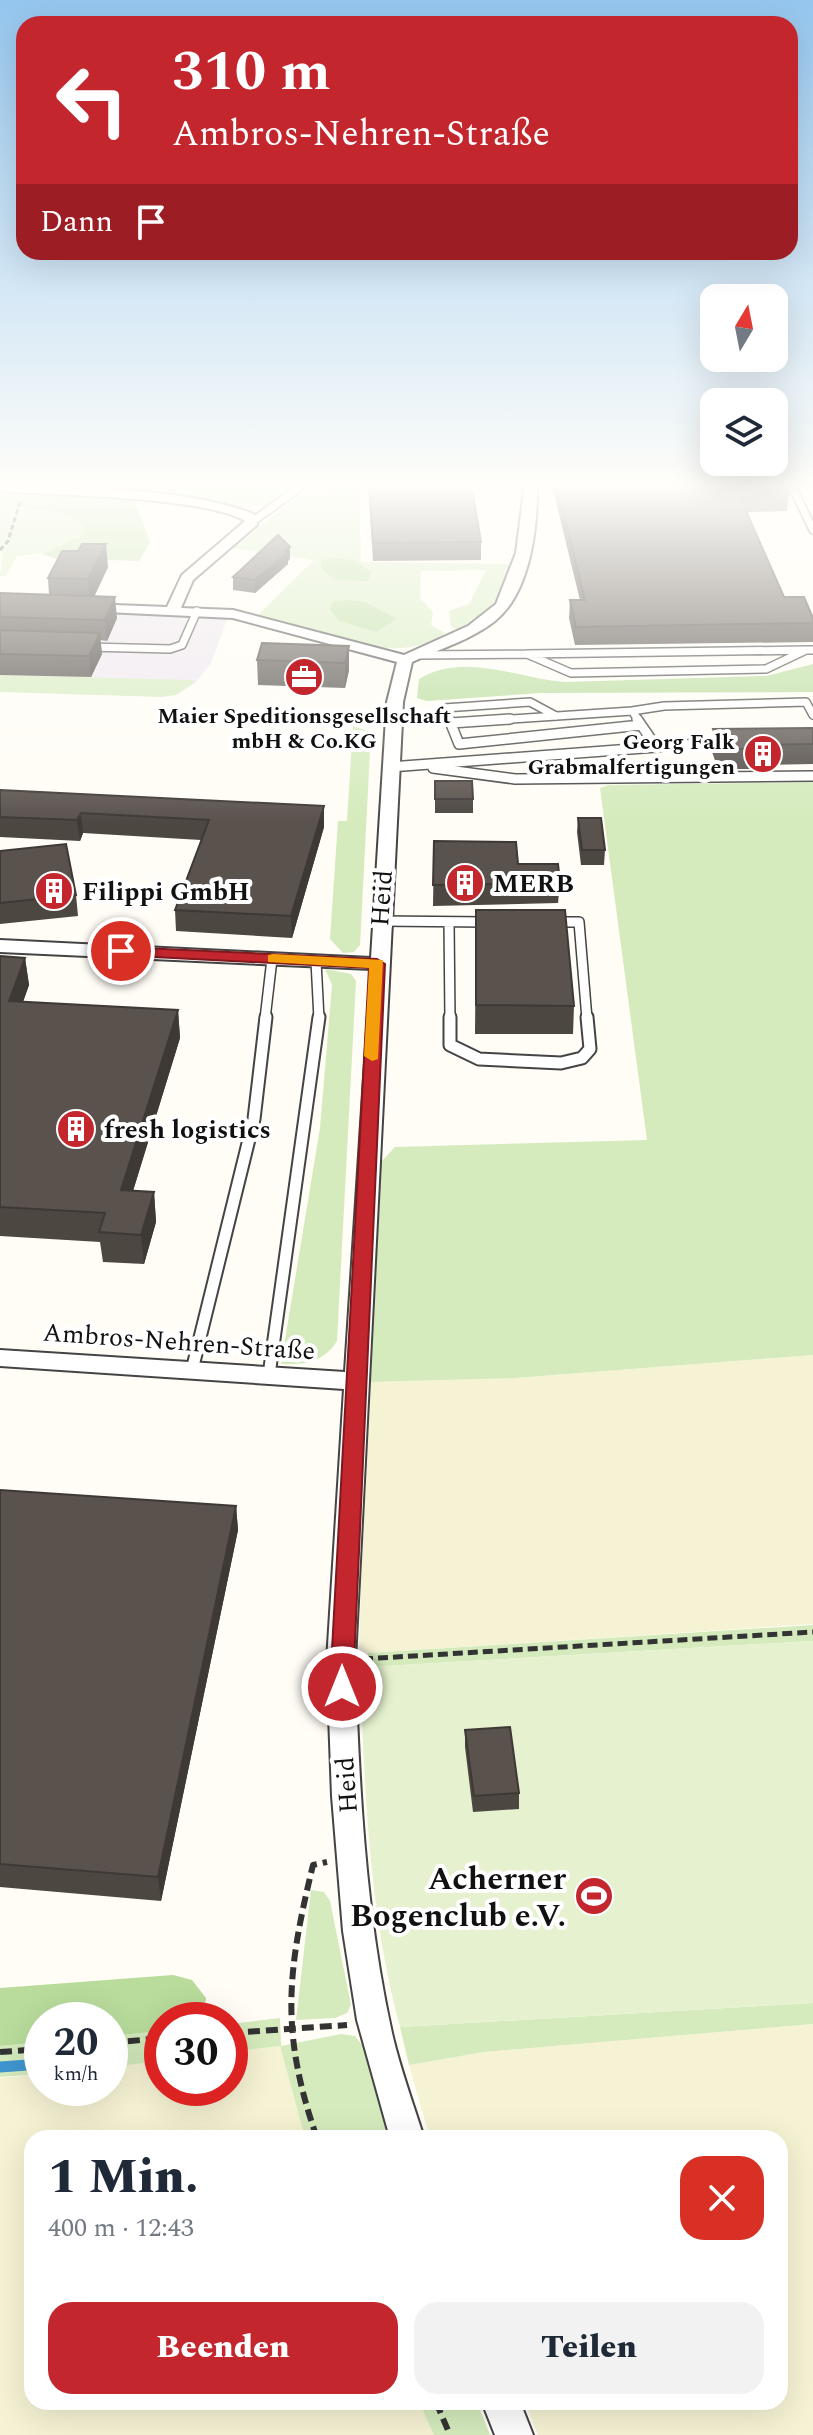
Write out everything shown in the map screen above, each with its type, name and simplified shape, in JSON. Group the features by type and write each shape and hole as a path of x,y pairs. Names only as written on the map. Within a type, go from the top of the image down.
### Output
{"street":[{"path":"173,610 179,596"},
{"path":"79,608 197,611 260,620 410,658 496,615 504,596"},
{"name":"Heid","path":"405,2130 373,2024 344,1768 341,1661 390,767 395,702 410,658"},
{"path":"0,946 377,964"},
{"name":"Ambros-Nehren-Straße","path":"0,1358 355,1381"},
{"path":"504,2410 514,2435"}],"lane":[{"path":"77,646 170,649 182,645 197,611"},
{"path":"527,654 571,673 766,669 810,650"},
{"path":"410,658 810,650"},
{"path":"641,725 459,744 444,708 530,702 556,716 664,706 806,702 813,715"},
{"path":"632,711 655,745"},
{"path":"452,727 551,720 556,716"},
{"path":"390,767 655,745 738,742"},
{"path":"417,765 515,779 813,776"},
{"path":"380,921 492,922"},
{"path":"449,922 450,1045 479,1059 561,1063 582,1058 590,1049 579,922 536,922"},
{"path":"192,1370 254,1119 272,959"},
{"path":"269,1375 318,1036 320,992 316,961"}],"path":[{"path":"341,1661 813,1632"},
{"path":"314,2130 296,2074 289,2015 302,1908 313,1865 352,1857"},
{"path":"248,2032 373,2024"},
{"path":"0,2052 24,2050"},
{"path":"439,2410 450,2435"}],"shaded area":[{"path":"0,610 162,614 227,619 211,663 196,682 0,675"},
{"path":"813,1355 813,1624 368,1653 359,1648 368,1382 515,1378"},
{"path":"813,2024 813,2435 538,2435 528,2410 788,2410 788,2130 428,2130 409,2065 484,2052"},
{"path":"280,2046 303,2130 24,2130 24,2410 423,2410 434,2435 0,2435 0,2078 24,2076 24,2106 128,2106 128,2065 144,2063 144,2106 248,2106 248,2050"}],"green space":[{"path":"278,596 420,596 433,612 431,625 445,633 425,643 403,648 378,648 353,644 258,615"},
{"path":"473,596 497,596 493,605 458,630 451,627 449,611 469,604"},
{"path":"333,602 365,602 397,619 376,632 339,621 330,609"},
{"path":"813,664 813,692 541,693 427,701 417,698 419,679 454,667 492,669 565,682 766,676"},
{"path":"0,675 196,682 176,695 162,697 0,692"},
{"path":"353,726 371,732 360,945 354,952 343,953 330,939 338,821 347,821"},
{"path":"813,782 813,1355 515,1378 368,1382 380,1163 395,1147 647,1140 600,788 608,785"},
{"path":"325,969 351,974 356,981 337,1341 326,1354 313,1361 281,1364 320,1128 332,985"},
{"path":"813,1625 813,1641 368,1667 368,1653"},
{"name":"Acherner Bogenclub e.V.","path":"813,1641 813,2003 400,2027 381,1940 370,1852 360,1675 368,1667"},
{"path":"311,1890 324,1892 330,1901 351,2005 347,2013 335,2018 296,2020"},
{"path":"173,1975 192,1980 206,1998 206,2002 144,2002 144,2033 128,2034 128,2002 24,2002 24,2044 0,2046 0,1988"},
{"path":"813,2003 813,2024 484,2052 409,2065 400,2027"},
{"path":"280,2018 281,2046 341,2034 355,2036 363,2046 387,2130 303,2130 280,2046 248,2050 248,2022"},
{"path":"144,2033 144,2063 128,2065 128,2034"},
{"path":"24,2044 24,2075 0,2077 0,2046"},
{"path":"423,2410 480,2410 490,2435 434,2435"}],"building":[{"path":"0,596 115,597 105,620 0,617"},
{"path":"584,596 804,597 813,623 576,627 570,600 585,600"},
{"path":"0,630 100,633 89,656 0,654"},
{"path":"262,643 349,646 345,663 257,660"},
{"path":"813,728 813,744 761,745 762,749 720,749 713,729"},
{"path":"435,781 472,781 473,799 435,799"},
{"path":"0,790 324,806 291,916 175,910 209,820 81,813 77,820 0,817"},
{"path":"578,818 601,818 605,850 582,850"},
{"path":"434,841 516,842 518,864 558,864 560,883 433,885"},
{"path":"66,844 76,895 0,903 0,851"},
{"path":"476,910 565,910 574,1006 476,1005"},
{"name":"fresh logistics","path":"0,956 25,958 9,1001 178,1010 121,1190 154,1192 141,1235 99,1232 105,1213 0,1207"},
{"path":"0,1490 236,1506 158,1877 0,1864"},
{"path":"510,1727 519,1793 474,1796 465,1730"}],"waterway":[{"path":"0,2067 24,2065"}],"slow traffic":[{"path":"273,959 377,964 372,1056"}],"place":[{"name":"Maier Speditionsgesellschaft mbH & Co.KG","path":"304,677"},
{"name":"Georg Falk Grabmalfertigungen","path":"763,754"},
{"name":"MERB","path":"465,883"},
{"name":"Filippi GmbH","path":"54,891"},
{"name":"fresh logistics","path":"76,1129"},
{"name":"Acherner Bogenclub e.V.","path":"594,1896"}],"route":[{"path":"121,951 377,964 342,1687"}]}
